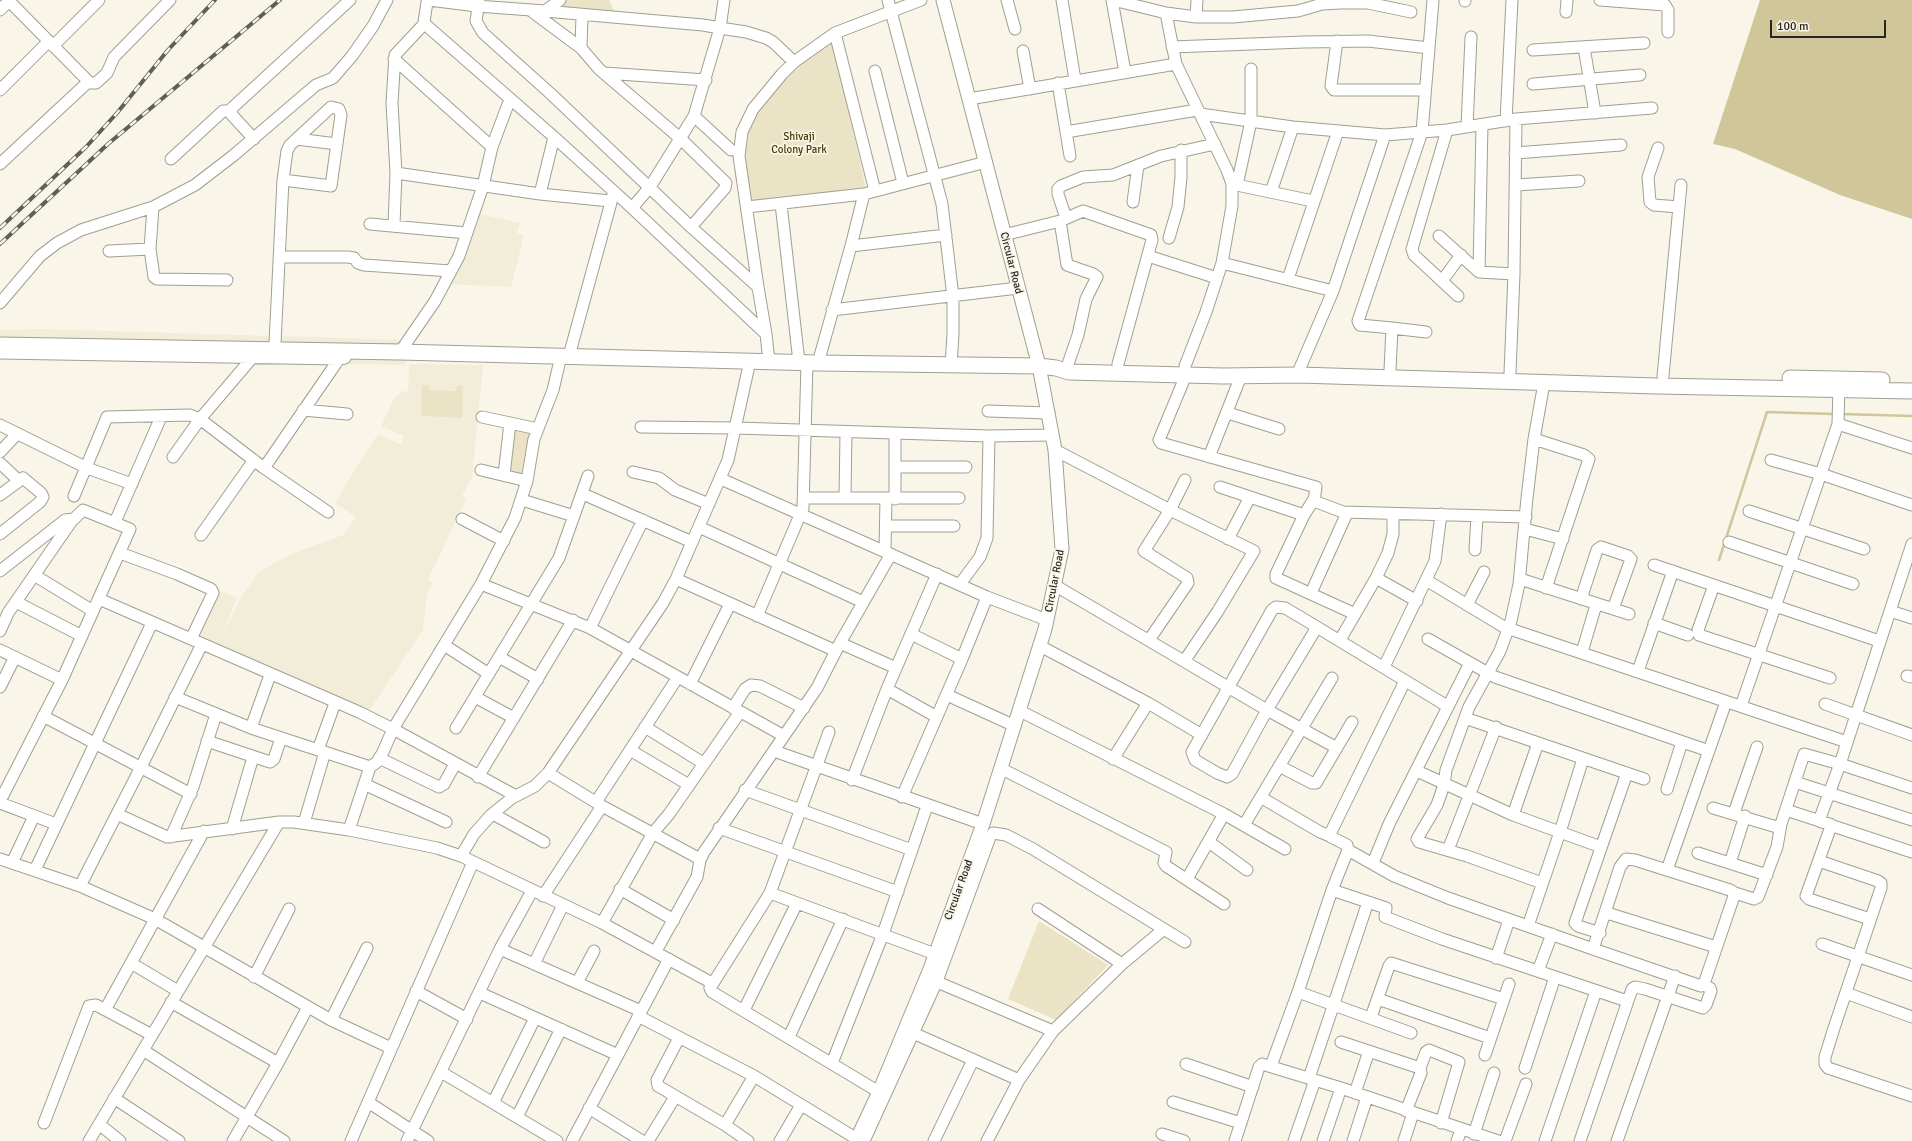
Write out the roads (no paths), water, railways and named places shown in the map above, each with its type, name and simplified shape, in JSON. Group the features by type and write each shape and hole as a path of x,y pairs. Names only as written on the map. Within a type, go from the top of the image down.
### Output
{"highway":[{"path":"0,345 376,351 808,363 1039,366 1118,364 1241,376 1300,372 1390,370 1839,385 1912,391"},
{"path":"1062,366 1069,372 1185,370 1300,372 1544,383 1659,379"},
{"path":"1839,385 1912,380"}],"main road":[{"name":"Circular Road","path":"859,1140 879,1092 931,979 935,954 983,824 1040,646 1056,586 1062,540 1055,450 1039,366 943,0"}],"street":[{"path":"0,10 10,0 50,44 90,82 96,83 107,74 114,57 168,0"},
{"path":"0,90 99,0"},
{"path":"171,159 223,111 231,111 350,0"},
{"path":"0,303 40,256 57,243 81,230 153,207 195,185 254,139 316,85 330,81 337,75 373,26 387,0"},
{"path":"418,0 478,3 530,10 720,28 746,32 766,38 773,42 794,62"},
{"path":"394,225 396,173 392,110 394,59 395,54 400,48 424,23 428,0"},
{"path":"545,11 560,0"},
{"path":"632,208 650,187 694,116 706,80 720,28 724,0"},
{"path":"888,0 942,204 953,297 954,328 951,365"},
{"path":"769,361 739,156 742,132 753,109 794,62 835,33 922,0"},
{"path":"1006,0 1015,29"},
{"path":"1062,0 1075,80"},
{"path":"1125,72 1112,0 1135,3 1166,13 1196,17 1234,17 1298,11 1322,4 1358,1 1397,5 1411,12"},
{"path":"1196,17 1197,0"},
{"path":"1426,332 1360,325 1358,321 1422,132 1433,0"},
{"path":"1510,373 1516,185 1515,153 1511,120 1512,0"},
{"path":"1566,12 1567,0"},
{"path":"1600,0 1666,6 1669,15 1668,32"},
{"path":"478,3 476,20 483,33 551,94 691,227 758,287"},
{"path":"530,10 581,48 604,73 681,139 727,184 691,227"},
{"path":"1166,13 1176,64 1235,185"},
{"path":"581,48 582,15"},
{"path":"424,23 554,137 612,196 632,208 766,334"},
{"path":"808,363 832,310 869,192 835,33"},
{"path":"1467,127 1471,37"},
{"path":"1337,41 1331,86 1334,90 1425,90"},
{"path":"1172,47 1368,41 1428,48"},
{"path":"1533,50 1644,43"},
{"path":"1584,47 1595,113"},
{"path":"1023,51 1030,89"},
{"path":"394,59 492,147"},
{"path":"969,99 1176,64"},
{"path":"1251,69 1252,121 1235,185 1222,263 1159,441 1162,444 1316,487 1317,490 1314,499 1304,515 1276,577 1278,580 1311,593 1355,614"},
{"path":"875,71 903,183"},
{"path":"604,73 706,80"},
{"path":"1533,84 1589,78 1640,75"},
{"path":"0,164 90,82"},
{"path":"1058,83 1070,156"},
{"path":"400,352 435,301 451,271 468,233 483,186 492,147 510,98"},
{"path":"275,343 283,180 287,151 290,145 331,107 335,106 339,109 341,115 331,186 283,180"},
{"path":"1066,132 1199,112 1292,127 1384,134 1447,130 1511,120 1652,108"},
{"path":"231,111 254,139"},
{"path":"694,116 731,150"},
{"path":"1479,272 1482,124"},
{"path":"1271,192 1292,127"},
{"path":"1447,130 1412,249 1414,254 1458,296"},
{"path":"1288,279 1313,201 1338,131"},
{"path":"1300,372 1333,291 1384,134"},
{"path":"540,194 554,137"},
{"path":"297,139 337,144"},
{"path":"1062,366 1078,335 1086,299 1097,277 1093,274 1067,265 1063,220 1058,189 1061,186 1089,176 1113,175 1181,150 1215,144"},
{"path":"1515,153 1621,145"},
{"path":"1658,148 1648,177 1650,202 1654,205 1679,207"},
{"path":"1169,238 1178,207 1181,177 1181,150"},
{"path":"747,207 869,192 986,162"},
{"path":"1133,202 1138,165"},
{"path":"396,173 540,194 612,196"},
{"path":"1516,185 1580,181"},
{"path":"1235,185 1313,201"},
{"path":"1659,379 1679,207 1680,185"},
{"path":"349,830 370,767 379,758 393,729 482,584 504,541 522,500 534,440 565,356 612,196"},
{"path":"757,616 802,515 804,498 808,363 781,204"},
{"path":"153,207 150,249 152,272 155,278 227,280"},
{"path":"1004,235 1063,220 1080,211 1087,211 1148,233 1152,236 1148,256 1118,364"},
{"path":"370,224 468,233"},
{"path":"851,246 946,235"},
{"path":"1439,236 1479,272 1514,274"},
{"path":"109,251 150,249"},
{"path":"1442,281 1461,255"},
{"path":"1148,256 1217,278"},
{"path":"280,257 351,257 364,266 451,271"},
{"path":"1222,263 1333,291"},
{"path":"832,310 953,297 1018,288"},
{"path":"1390,370 1392,328"},
{"path":"0,339 341,344 376,351"},
{"path":"0,353 339,359 376,351"},
{"path":"173,457 200,419 252,358"},
{"path":"264,468 339,359"},
{"path":"461,856 474,834 493,814 516,796 535,786 548,773 654,618 676,579 721,479 728,460 736,428 750,361"},
{"path":"1209,457 1228,413 1241,376"},
{"path":"1542,883 1448,850 1419,842 1417,839 1434,810 1444,784 1446,770 1465,718 1486,674 1500,651 1509,629 1520,579 1534,439 1544,383"},
{"path":"1741,706 1838,424 1839,385"},
{"path":"304,410 347,414"},
{"path":"988,411 1049,413"},
{"path":"1228,413 1279,429"},
{"path":"74,496 87,468 107,417 161,417 190,415 200,419 264,468 328,512"},
{"path":"116,522 161,417"},
{"path":"482,417 538,429"},
{"path":"504,475 510,423"},
{"path":"1838,424 1912,448"},
{"path":"0,425 87,468 132,484"},
{"path":"641,427 736,428 989,436 1053,435"},
{"path":"845,497 846,432"},
{"path":"0,452 17,434"},
{"path":"656,951 698,875 700,859 745,790 774,751 817,688 888,552 886,526 895,467 895,434"},
{"path":"960,584 980,557 988,538 989,436"},
{"path":"1534,439 1584,455 1589,460 1546,588"},
{"path":"1055,450 1170,510 1252,550 1254,554 1185,660"},
{"path":"201,535 254,460"},
{"path":"1771,460 1821,474 1912,506"},
{"path":"0,463 19,481"},
{"path":"895,467 966,467"},
{"path":"481,470 527,481"},
{"path":"633,472 659,478 675,490 709,504"},
{"path":"456,728 559,558 583,494 588,476"},
{"path":"0,495 24,478 42,492 42,499 0,534"},
{"path":"721,479 988,597 1047,620"},
{"path":"1149,640 1189,582 1187,578 1144,551 1170,510 1185,480"},
{"path":"1220,487 1304,515"},
{"path":"583,494 692,542"},
{"path":"1228,539 1250,497"},
{"path":"804,498 959,498"},
{"path":"1314,499 1347,513 1526,517"},
{"path":"522,500 574,516"},
{"path":"0,631 16,602 34,575 73,519 84,510 130,529 62,680 0,802 56,824"},
{"path":"1749,511 1864,549"},
{"path":"1311,593 1347,513"},
{"path":"1340,640 1376,578 1390,548 1393,514"},
{"path":"1384,667 1417,601 1437,554 1441,514"},
{"path":"1474,550 1477,516"},
{"path":"462,518 504,541"},
{"path":"0,571 65,520 73,519"},
{"path":"590,628 643,520"},
{"path":"886,526 954,526"},
{"path":"699,528 863,602"},
{"path":"1525,529 1563,539"},
{"path":"1729,542 1853,584"},
{"path":"1870,919 1807,898 1806,895 1819,861 1830,794 1890,611 1908,568 1912,544"},
{"path":"1581,599 1597,550 1601,547 1628,556 1631,559 1613,610"},
{"path":"120,554 177,574 211,589 213,593 191,640"},
{"path":"1654,565 1880,641"},
{"path":"1638,671 1673,571"},
{"path":"1467,605 1484,572"},
{"path":"852,780 887,689 937,574"},
{"path":"34,575 93,610"},
{"path":"1376,578 1417,601"},
{"path":"676,579 757,616 896,668"},
{"path":"1520,579 1596,605 1629,614"},
{"path":"1426,580 1491,620 1509,629 1582,652 1847,742"},
{"path":"482,584 590,628 784,736"},
{"path":"1714,585 1699,634 1830,678"},
{"path":"1056,586 1185,660 1267,710 1337,748"},
{"path":"902,797 988,597"},
{"path":"99,599 393,729 478,777 516,796"},
{"path":"16,602 82,636"},
{"path":"690,684 730,604"},
{"path":"1582,652 1596,605"},
{"path":"1316,627 1267,710 1234,772 1229,776 1208,768 1193,758 1192,752 1229,686 1274,608 1279,606 1340,640 1447,706"},
{"path":"1890,611 1912,618"},
{"path":"478,777 573,620"},
{"path":"35,870 94,742 152,623"},
{"path":"1654,623 1688,635"},
{"path":"911,634 962,659"},
{"path":"1428,639 1486,674 1709,751"},
{"path":"80,886 202,644"},
{"path":"444,645 489,674"},
{"path":"1040,646 1148,703 1202,735"},
{"path":"0,650 62,680"},
{"path":"0,687 15,657"},
{"path":"499,657 538,679"},
{"path":"1373,863 1389,824 1417,771 1447,706 1470,663"},
{"path":"251,728 270,675"},
{"path":"410,1136 500,949 599,804 630,750 678,677"},
{"path":"1244,825 1262,798 1332,678"},
{"path":"1330,836 1405,681"},
{"path":"602,924 620,889 653,833 672,810 737,710 745,689 751,685 760,686 804,708"},
{"path":"887,689 937,717"},
{"path":"947,695 1015,726"},
{"path":"175,697 251,728 370,767"},
{"path":"475,697 514,718"},
{"path":"1667,870 1726,702"},
{"path":"304,823 321,751 335,703"},
{"path":"1113,759 1148,703"},
{"path":"1825,704 1912,735"},
{"path":"1020,711 1224,814 1285,849"},
{"path":"171,837 191,794 216,714"},
{"path":"43,716 191,794"},
{"path":"1465,718 1644,779"},
{"path":"1280,766 1314,784 1352,722"},
{"path":"645,728 703,763"},
{"path":"1448,850 1496,728"},
{"path":"829,732 770,893 712,983 710,990 879,1092"},
{"path":"207,741 253,757 272,761 281,738"},
{"path":"1667,789 1682,742"},
{"path":"1513,815 1538,743"},
{"path":"1730,863 1739,815 1757,747"},
{"path":"630,750 688,785"},
{"path":"774,751 852,780 983,824"},
{"path":"1594,949 1607,913 1620,867 1624,860 1636,860 1730,890 1735,893 1758,898 1777,847 1780,828 1804,754 1840,764 1912,788"},
{"path":"232,829 253,757"},
{"path":"379,758 439,787 444,784 455,764"},
{"path":"1528,926 1583,759"},
{"path":"1000,768 1166,852 1165,865 1224,904"},
{"path":"1417,771 1513,815 1602,847"},
{"path":"548,773 599,804 700,859"},
{"path":"1600,934 1578,926 1575,923 1627,773"},
{"path":"1795,782 1912,820"},
{"path":"364,784 446,822"},
{"path":"745,790 912,850"},
{"path":"1262,798 1320,832 1347,845 1348,850 1332,890 1298,992 1271,1066"},
{"path":"832,1063 883,934 927,806"},
{"path":"1713,808 1780,828"},
{"path":"1786,810 1912,852"},
{"path":"117,814 161,836 171,837 279,822 304,823 349,830 438,848 461,856 602,924 656,951 712,983"},
{"path":"493,814 544,842"},
{"path":"1188,879 1224,814"},
{"path":"12,863 34,816"},
{"path":"89,1141 279,822"},
{"path":"719,828 898,892"},
{"path":"105,1010 204,832"},
{"path":"500,949 577,983 640,1014 679,1038 754,1076 859,1140 913,1033 931,979 990,837 995,832 1006,835 1038,852 1185,942"},
{"path":"1209,842 1247,870"},
{"path":"1348,850 1410,883 1509,920 1710,988 1711,991 1706,1005 1703,1008 1635,987 1627,1001 1580,1141"},
{"path":"1698,853 1767,875"},
{"path":"0,859 80,886 155,919 331,1020 391,1048"},
{"path":"1819,861 1881,883 1881,891 1870,919 1859,957 1825,1057 1825,1066 1912,1096"},
{"path":"351,1141 473,862"},
{"path":"620,889 674,920"},
{"path":"1332,890 1386,908 1384,916 1390,919 1496,958 1627,1001"},
{"path":"770,893 844,919 935,954"},
{"path":"1703,985 1735,893"},
{"path":"1294,1141 1334,1004 1368,902"},
{"path":"744,1010 797,903"},
{"path":"534,964 563,905"},
{"path":"254,977 289,909"},
{"path":"1038,909 1122,964"},
{"path":"1607,913 1716,947"},
{"path":"789,1037 844,919"},
{"path":"1496,958 1509,920"},
{"path":"987,1141 1019,1080 1053,1031 1122,964 1164,929"},
{"path":"1538,971 1552,934"},
{"path":"1822,944 1912,975"},
{"path":"331,1020 367,948"},
{"path":"577,983 594,951"},
{"path":"572,1141 669,959"},
{"path":"131,963 178,991"},
{"path":"1371,1018 1389,966 1393,963 1504,998"},
{"path":"1617,1141 1669,997 1675,976"},
{"path":"1525,1068 1555,977"},
{"path":"931,979 1053,1031"},
{"path":"1485,1055 1509,984"},
{"path":"416,991 467,1019"},
{"path":"1545,1141 1596,991"},
{"path":"480,992 618,1055"},
{"path":"1298,992 1411,1033"},
{"path":"1846,993 1912,1017"},
{"path":"1378,999 1490,1038"},
{"path":"171,1002 278,1063"},
{"path":"44,1123 87,1010 93,1004 152,1035"},
{"path":"233,1141 308,1007"},
{"path":"493,1103 536,1018"},
{"path":"517,1117 561,1029"},
{"path":"913,1033 1019,1080"},
{"path":"679,1038 656,1083 660,1088 724,1125 748,1141"},
{"path":"1341,1042 1420,1068"},
{"path":"143,1050 284,1141"},
{"path":"1404,1141 1410,1112 1421,1073 1420,1068 1426,1052 1429,1050 1459,1062 1440,1123"},
{"path":"1355,1093 1369,1051"},
{"path":"934,1141 973,1060"},
{"path":"1186,1064 1253,1087"},
{"path":"1235,1141 1260,1065 1271,1066 1342,1088 1440,1123 1498,1141"},
{"path":"441,1072 556,1141"},
{"path":"1474,1134 1494,1073"},
{"path":"724,1125 754,1076"},
{"path":"1505,1141 1526,1084"},
{"path":"1323,1141 1342,1088"},
{"path":"648,1141 675,1097"},
{"path":"1352,1141 1367,1097"},
{"path":"114,1098 178,1141"},
{"path":"368,1102 410,1136 428,1141"},
{"path":"1173,1102 1241,1123"},
{"path":"780,1141 800,1105"},
{"path":"589,1108 642,1141"},
{"path":"99,1124 120,1141"},
{"path":"1457,1141 1461,1130"},
{"path":"1162,1134 1184,1141"}],"waterway":[{"path":"1719,560 1767,412 1833,414"},
{"path":"1841,414 1912,416"}],"railway":[{"path":"0,228 86,147 117,113 168,50 215,0"},
{"path":"0,244 108,144 280,0"}],"park label":[{"name":"Shivaji Colony Park","path":"799,143"}]}
